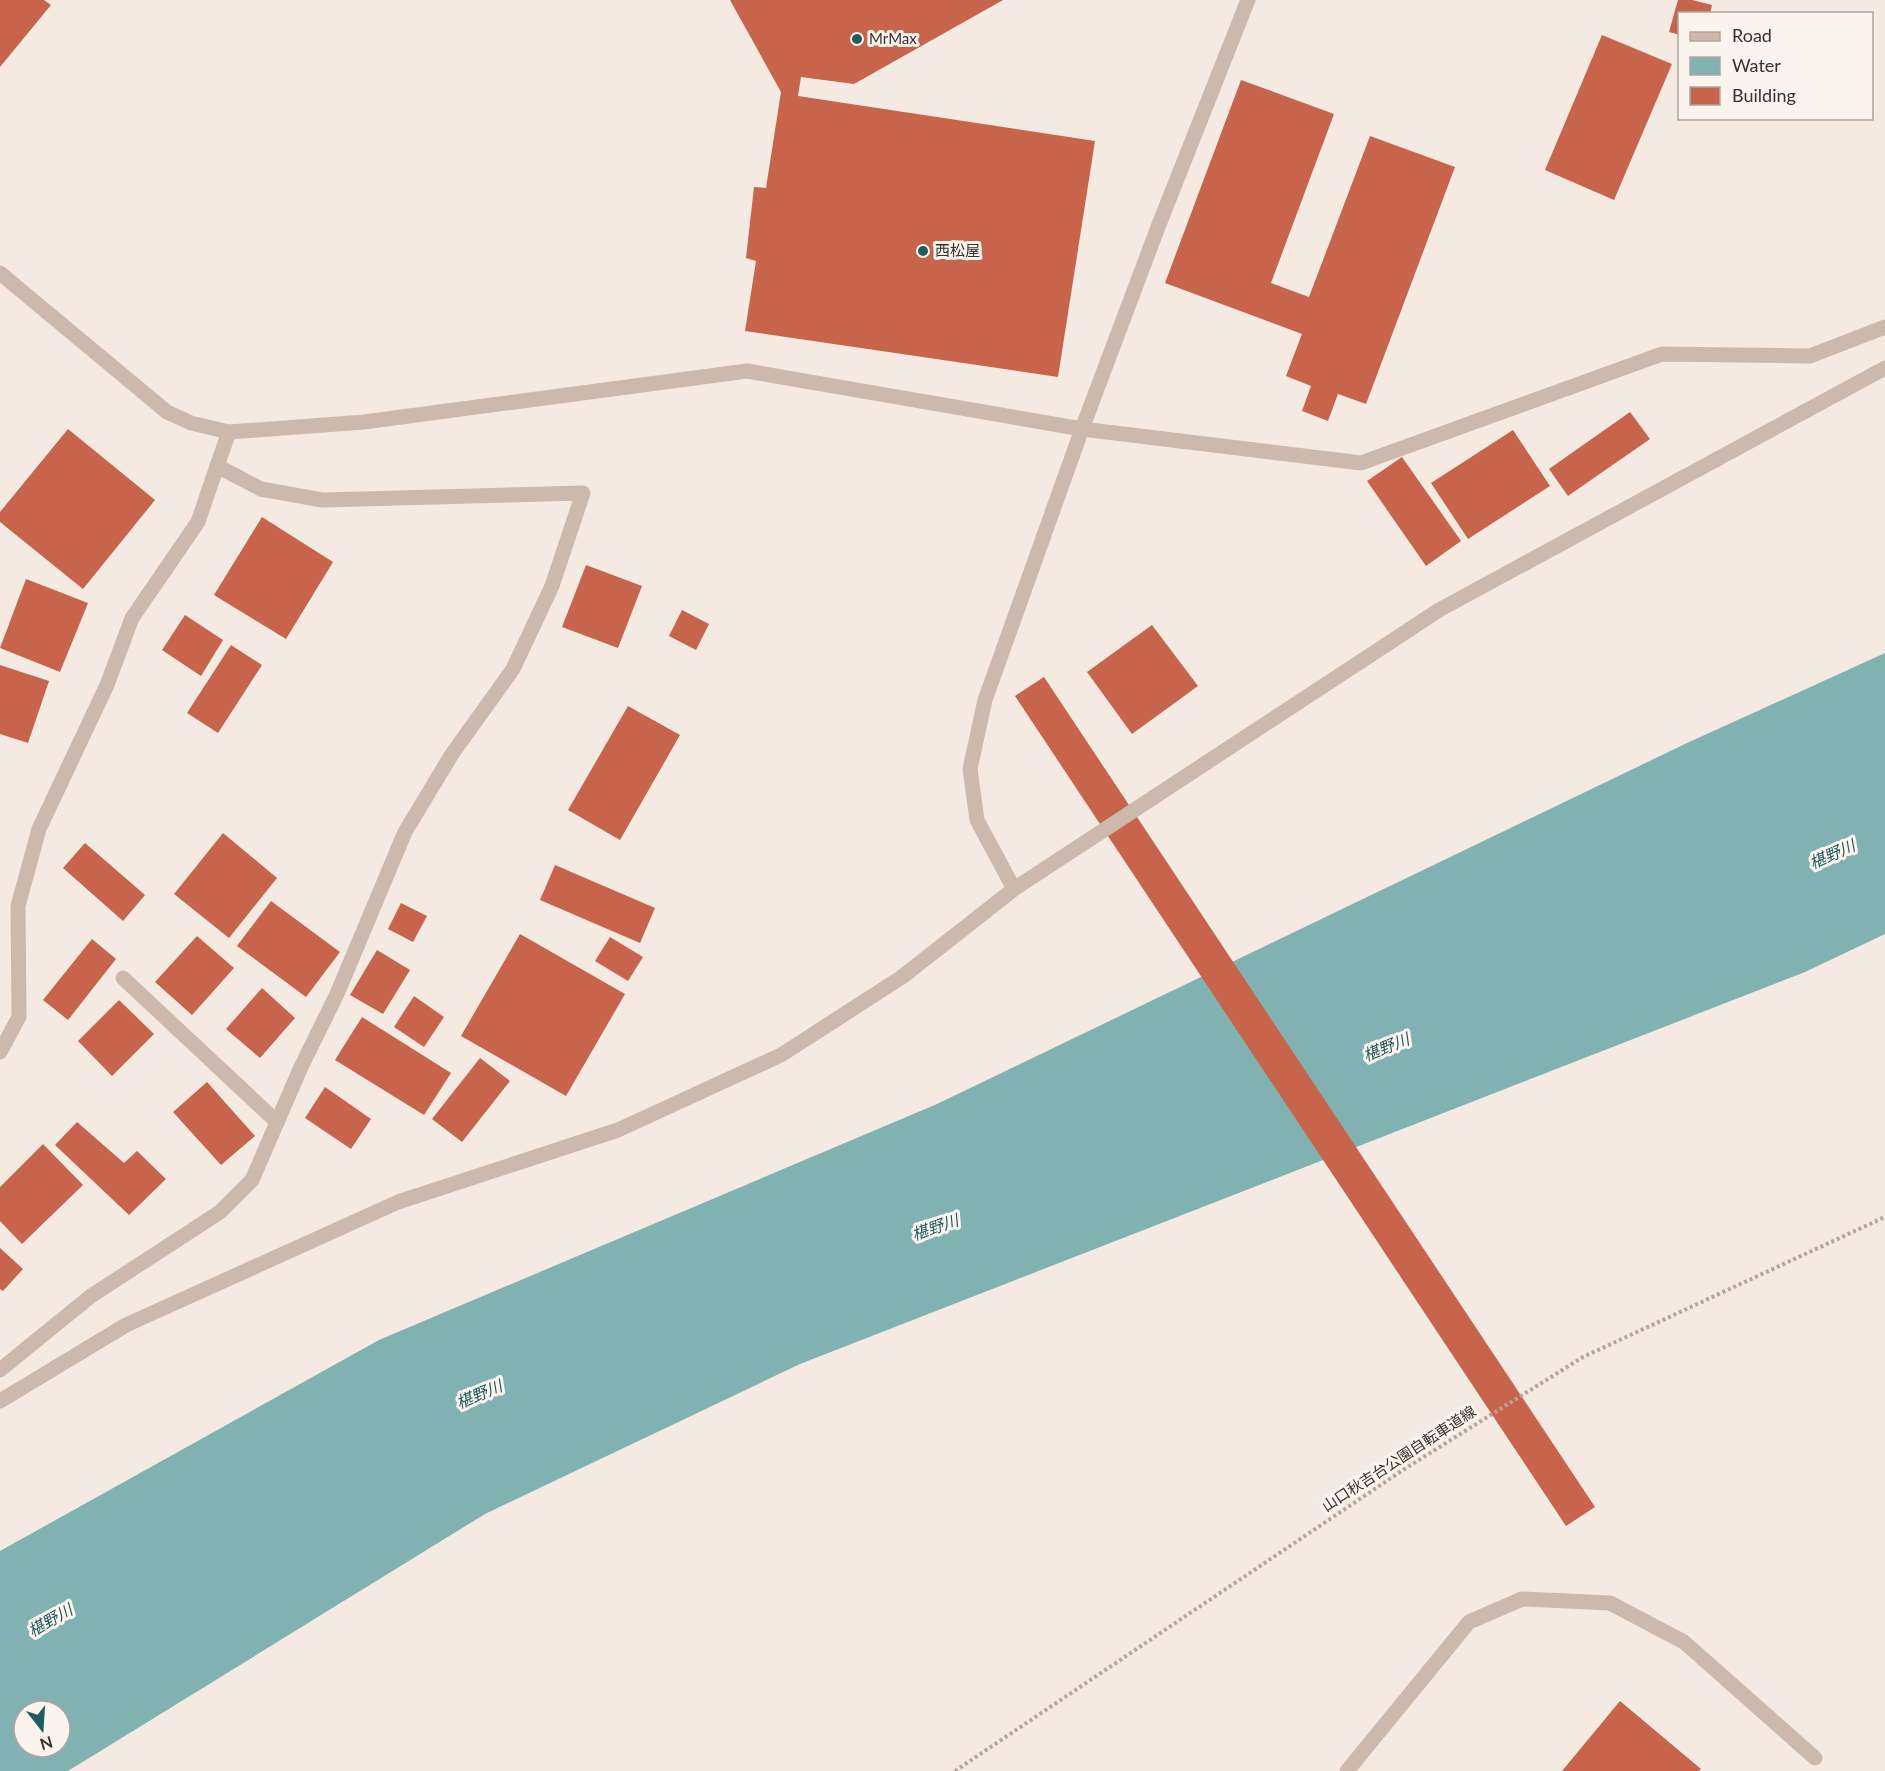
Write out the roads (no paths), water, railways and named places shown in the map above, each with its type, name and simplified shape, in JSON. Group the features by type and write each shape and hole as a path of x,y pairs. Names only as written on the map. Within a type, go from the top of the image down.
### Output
{"street":[{"path":"1014,889 977,820 970,769 985,700 1082,429 1248,0"},
{"path":"0,273 167,412 191,423 229,432 363,422 747,371 1082,429 1361,463 1662,354 1810,356 1885,327"},
{"path":"0,1401 126,1325 398,1202 618,1130 781,1055 902,977 1014,889 1439,610 1885,368"},
{"path":"0,1052 19,1017 18,906 39,830 107,685 132,618 198,522 229,432"},
{"path":"0,1370 91,1296 220,1212 252,1180 301,1067 337,994 405,832 452,754 513,669 552,586 583,494 322,500 261,489 217,466"},
{"path":"123,978 278,1122"},
{"path":"1347,1771 1469,1622 1522,1599 1610,1603 1684,1642 1815,1758"}],"water":[{"name":"椹野川","path":"1885,653 1885,934 1805,972 800,1364 485,1514 68,1771 0,1771 0,1551 379,1340 937,1104 1687,743"}],"place":[{"name":"MrMax","path":"857,39"},
{"name":"西松屋","path":"923,251"}]}
